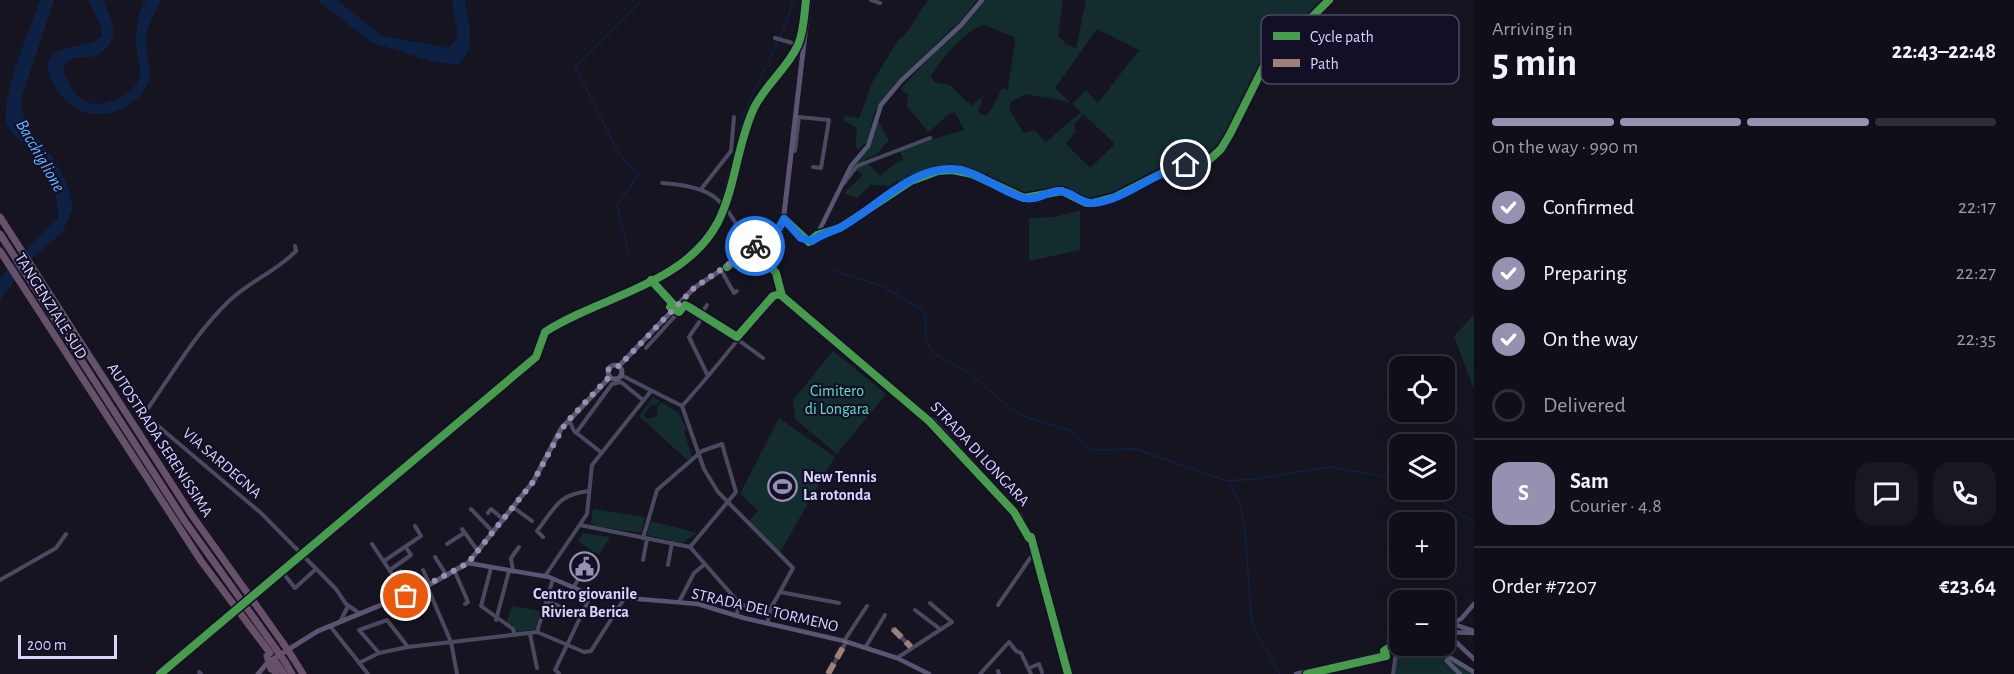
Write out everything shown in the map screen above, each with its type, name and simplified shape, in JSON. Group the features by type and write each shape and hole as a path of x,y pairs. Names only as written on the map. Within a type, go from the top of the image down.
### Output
{"highway":[{"name":"AUTOSTRADA SERENISSIMA","path":"0,217 191,514 303,674"},
{"name":"AUTOSTRADA SERENISSIMA","path":"0,234 184,520 272,663 285,662 292,674"},
{"name":"TANGENZIALE SUD","path":"0,251 4,262 199,565 272,663"},
{"path":"272,663 282,674"}],"main road":[{"path":"610,376 608,370 619,366 686,295 779,228 784,219 785,186 797,117 809,0"},
{"path":"610,376 616,378 621,375 619,366"},
{"path":"258,674 304,638 353,614 361,614 429,586 468,563 533,482 561,429 610,376"},
{"path":"263,674 272,663"}],"street":[{"path":"872,0 880,3"},
{"path":"784,219 806,241 812,241 851,166 868,146 877,113 887,97 961,25 982,0"},
{"path":"1314,15 1329,0"},
{"path":"776,38 803,46"},
{"path":"817,235 840,228 904,185 939,171 952,170 972,174 1024,198 1057,191 1065,192 1086,203 1103,201 1172,168 1199,164 1215,156 1230,134 1261,72"},
{"path":"702,188 731,151 735,117"},
{"path":"795,151 797,117 829,120 821,168 813,167"},
{"path":"844,183 857,166 930,138"},
{"path":"723,203 732,169"},
{"path":"662,183 702,188 723,203 753,248 776,273 780,294 773,296 682,406"},
{"name":"VIA SARDEGNA","path":"295,246 296,251 287,261 248,284 225,305 144,414 261,513 316,568 353,614"},
{"path":"721,270 734,293 737,291"},
{"path":"726,280 732,278"},
{"name":"STRADA DI LONGARA","path":"780,294 934,421 1020,515 1030,533 1068,674"},
{"path":"646,348 687,306 686,295"},
{"path":"677,304 687,306 702,315 763,358"},
{"path":"707,305 689,337 708,376"},
{"path":"621,375 682,406 710,479 727,503 792,566 792,572 769,614 767,624"},
{"path":"575,432 612,384 621,382 643,400"},
{"path":"545,576 587,514 592,465 651,391"},
{"path":"569,419 575,432"},
{"path":"561,429 575,432 602,453"},
{"path":"643,560 645,538 657,490 699,453 722,444 736,490 690,547"},
{"path":"543,537 537,531 564,497 571,493 589,491"},
{"path":"514,508 532,521"},
{"path":"471,509 493,532"},
{"path":"488,513 491,509 504,520"},
{"path":"580,525 690,547 740,604 769,614"},
{"path":"384,561 421,536 415,526"},
{"path":"447,544 463,531 478,551"},
{"path":"0,580 56,548 66,534"},
{"path":"668,565 672,543"},
{"path":"372,544 406,596"},
{"path":"496,620 511,572 511,558 519,547"},
{"path":"390,570 411,555 407,549"},
{"path":"998,605 1031,557 1036,554"},
{"path":"435,557 447,576"},
{"name":"STRADA DEL TORMENO","path":"468,563 545,576 591,595 698,604 767,624 845,641 897,658 929,674"},
{"path":"433,568 440,564"},
{"path":"679,602 694,573 705,564"},
{"path":"283,573 295,588 316,568"},
{"path":"491,568 481,604 496,620 513,629 515,635"},
{"path":"572,589 586,568"},
{"path":"423,570 451,642 457,674"},
{"path":"394,575 401,571"},
{"path":"455,572 463,583 468,602 465,604"},
{"path":"537,632 553,579"},
{"path":"780,592 839,603"},
{"path":"466,596 471,593"},
{"path":"559,673 555,670 591,595"},
{"path":"359,663 379,653 408,647 537,632 584,652 593,650 624,599"},
{"path":"545,601 562,607"},
{"path":"897,658 952,622 930,603"},
{"path":"736,616 740,604"},
{"path":"1455,622 1461,620 1474,604"},
{"path":"340,621 346,606"},
{"path":"845,641 867,606"},
{"path":"915,610 940,629"},
{"path":"865,648 885,615"},
{"path":"379,653 359,630 387,620 408,647"},
{"path":"1460,626 1461,620"},
{"path":"1455,625 1474,632"},
{"path":"330,626 368,674"},
{"path":"893,629 911,647"},
{"path":"1455,632 1474,632"},
{"path":"530,634 537,668"},
{"name":"STRADA DEL TORMENO","path":"828,674 845,641"},
{"path":"980,674 1009,642 1016,651 1021,653 1031,674"},
{"path":"1455,642 1474,659"},
{"path":"1296,674 1379,655 1389,650"},
{"path":"1393,674 1396,656"},
{"path":"1460,674 1448,662 1449,657 1474,672"},
{"path":"1029,668 1039,664 1042,672"}],"green space":[{"path":"928,0 977,0 964,17 894,85 874,113 867,142 858,150 855,146 857,128 843,120 844,116 859,118 872,83 898,40 905,35"},
{"path":"984,0 1063,0 1058,36 1066,44 1076,48 1086,0 1329,0 1314,15 1261,15 1261,71 1216,150 1200,154 1190,152 1114,196 1092,204 1066,191 1022,196 974,174 945,170 905,184 897,181 890,186 870,185 857,198 844,193 863,175 853,168 872,141 877,119 889,140 876,155 864,160 880,176 894,164 903,160 899,149 964,130 955,112 949,114 929,132 907,107 908,94 902,91 902,87","holes":["985,25 1014,37 1008,89 1002,88 992,109 985,116 978,112 984,95 971,106 950,85 934,82 931,77 939,63 954,46 979,27","1097,29 1139,50 1098,103 1086,90 1072,104 1081,112 1047,141 1044,141 1035,130 1024,133 1009,109 1011,102 1025,94 1070,102 1055,88","1083,114 1114,145 1090,168 1066,144 1076,131 1074,125"]},
{"path":"1080,210 1080,250 1029,261 1029,218 1055,217"},
{"path":"1474,315 1474,390 1454,336"},
{"name":"Cimitero di Longara","path":"833,351 886,394 837,454 795,419 793,400"},
{"path":"653,397 660,401 655,406 652,404 644,414 646,419 658,414 657,407 661,402 679,413 687,430 684,431 692,457 690,459 686,459 639,416"},
{"name":"New Tennis La rotonda","path":"779,418 835,457 780,552 747,523 758,511 740,494"},
{"path":"593,509 645,517 641,533 595,526 591,522"},
{"path":"651,521 697,533 683,543 647,535"},
{"path":"583,533 610,537 599,555 578,541"},
{"path":"512,606 540,611 536,629 519,632 506,624"},
{"path":"1450,656 1474,674 1393,674 1396,657"}],"water":[{"name":"Bacchiglione","path":"40,0 54,0 22,96 22,106 30,129 62,174 73,208 62,233 33,257 0,300 0,279 13,262 58,218 57,200 44,165 33,151 13,134 6,120 6,107 13,76"},
{"name":"Bacchiglione","path":"88,0 102,0 113,27 112,40 109,46 99,54 71,59 63,69 70,86 78,97 89,103 98,104 116,100 137,83 140,74 136,40 140,12 146,0 161,0 146,38 150,68 147,85 133,102 108,113 84,112 64,99 50,77 47,64 58,51 88,44 102,36 102,29"},
{"path":"317,0 337,0 382,36 448,48 458,37 452,0 465,0 470,27 468,51 457,65 430,61 371,42"}],"waterway":[{"path":"628,251 617,205 639,174 621,157 575,67 642,0"},
{"path":"737,143 747,106 780,36 793,0"},
{"path":"834,271 882,286 921,309 926,316 926,341 935,354 968,372 1010,408 1028,418 1072,431 1091,450 1136,449 1227,481 1255,479 1329,467 1389,477"},
{"path":"1228,482 1241,508 1252,621 1280,674"},
{"path":"1439,500 1474,522"}],"marked path":[{"path":"893,629 911,647"},
{"path":"828,674 846,642"}],"cycle path":[{"path":"160,674 536,357 545,332 663,275 703,244 718,222 724,208 754,108 798,45 803,29 806,0"},
{"path":"1314,15 1329,0"},
{"path":"784,219 809,242 817,235 840,228 911,181 938,171 952,170 972,174 1024,198 1062,191 1086,203 1115,197 1172,168 1208,161 1221,149 1230,134 1261,72"},
{"path":"727,267 754,247 776,273 782,296 929,421 1014,512 1029,538 1031,537 1068,674"},
{"path":"651,280 673,304 670,307 679,312 685,305 737,337 773,296 780,294"},
{"path":"1307,674 1386,656 1384,651 1389,648"}],"way so far":[{"path":"406,596 455,572 468,563 533,482 565,424 610,376 608,370 615,365 619,366 694,288 728,267 755,246"}],"place":[{"name":"New Tennis La rotonda","path":"782,486"},
{"name":"Centro giovanile Riviera Berica","path":"585,566"}],"route":[{"path":"755,246 779,228 784,219 788,220 801,238 808,242 812,241 817,235 820,236 840,228 904,185 939,171 961,170 1024,198 1062,191 1086,203 1093,203 1115,197 1154,176 1186,165"}]}
